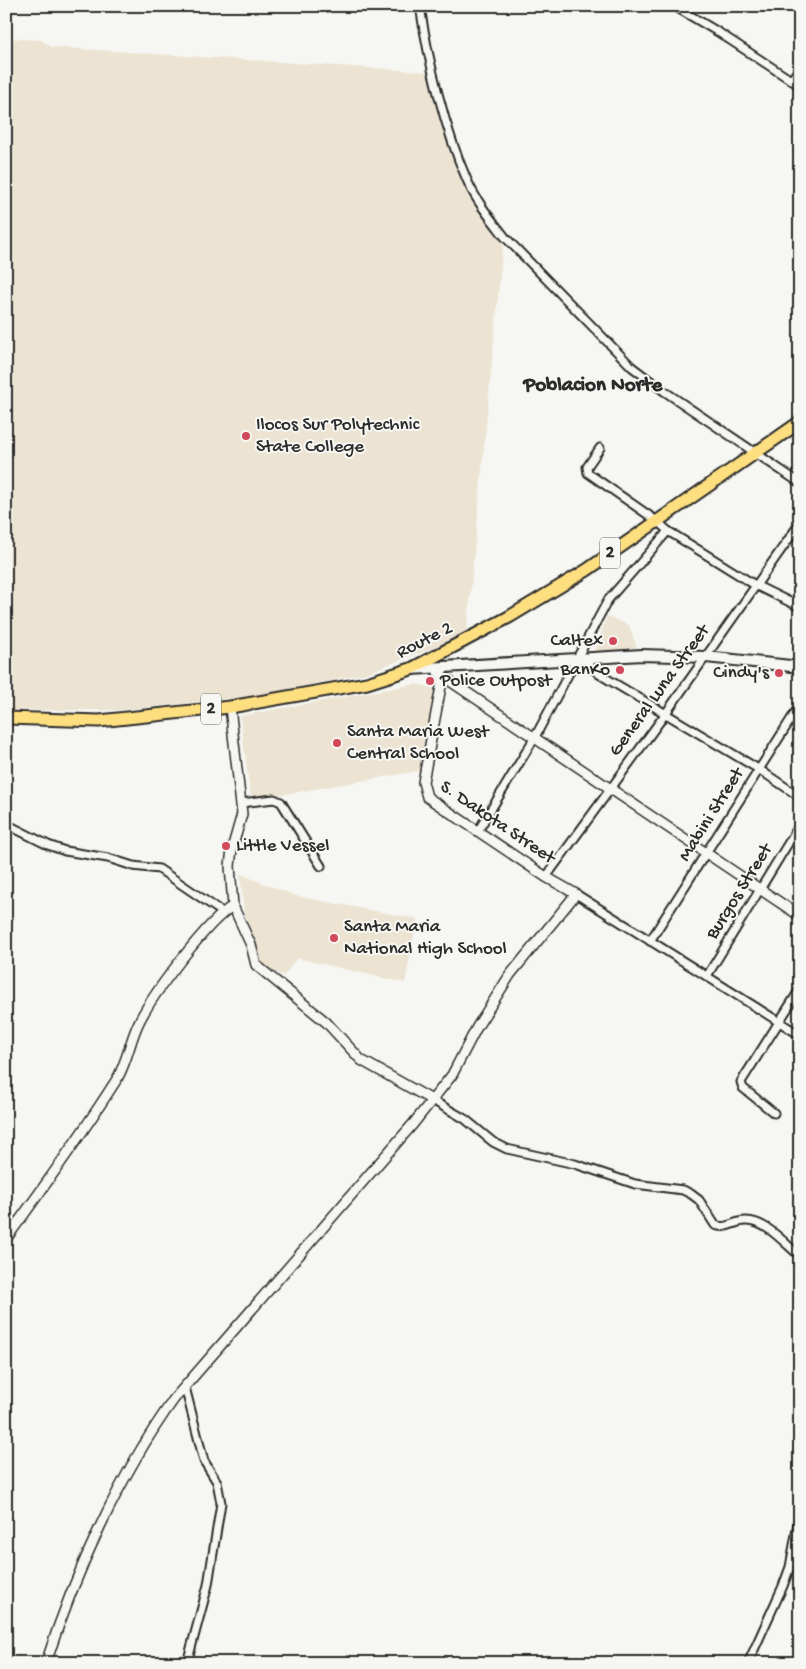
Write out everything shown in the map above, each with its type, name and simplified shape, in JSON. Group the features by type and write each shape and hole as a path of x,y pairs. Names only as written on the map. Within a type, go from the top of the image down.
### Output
{"highway":[{"name":"Route 2","path":"6,718 99,721 230,707 367,683 411,669 516,612 587,570 800,422"}],"main road":[{"path":"411,669 642,655 706,658 800,667"}],"street":[{"path":"420,6 443,110 461,165 473,192 492,221 505,237 632,367 664,391 800,483"},
{"path":"674,6 718,32 800,86"},
{"path":"791,80 800,68"},
{"path":"600,448 587,467 588,473 657,521 668,531 755,586 800,607"},
{"name":"General Luna Street","path":"546,877 706,658 800,523"},
{"path":"478,832 581,659 608,600 668,531"},
{"path":"581,659 599,674 800,796"},
{"path":"432,669 800,916"},
{"name":"S. Dakota Street","path":"443,676 423,782 424,790 434,804 546,877 576,894"},
{"name":"Mabini Street","path":"650,941 800,705"},
{"path":"230,707 242,814 232,849 230,866 233,906 252,945 254,961 261,971 326,1022 361,1060 430,1103 465,1119 493,1142 508,1149 575,1164 635,1184 683,1190 698,1200 715,1225 725,1227 746,1221 758,1223 800,1256"},
{"path":"241,803 274,800 281,802 321,866"},
{"path":"6,824 48,846 65,851 108,858 133,866 160,869 222,912"},
{"name":"Burgos Street","path":"707,976 800,824"},
{"path":"46,1663 67,1600 99,1531 155,1426 185,1387 430,1103 452,1075 477,1027 510,975 576,894 800,1035"},
{"path":"6,1239 118,1077 132,1047 141,1018 192,947 222,912 233,906"},
{"path":"774,1113 743,1088 741,1084 800,989"},
{"path":"185,1387 204,1460 217,1482 221,1503 208,1585 187,1663"},
{"path":"748,1663 790,1567 800,1512"}],"shaded area":[{"name":"Ilocos Sur Polytechnic State College","path":"6,38 41,40 51,47 430,72 444,124 466,187 503,243 467,630 446,643 366,673 263,695 124,710 6,710"},
{"path":"607,616 629,625 638,652 593,656"},
{"name":"Santa Maria West Central School","path":"416,684 440,690 424,770 251,800 240,716"},
{"name":"Santa Maria National High School","path":"240,874 296,896 417,919 405,983 297,958 284,976 264,967 244,912"}],"place":[{"name":"Ilocos Sur Polytechnic State College","path":"246,436"},
{"name":"Caltex","path":"613,641"},
{"name":"BanKo","path":"620,670"},
{"name":"Cindy's","path":"779,673"},
{"name":"Police Outpost","path":"430,681"},
{"name":"Santa Maria West Central School","path":"337,743"},
{"name":"Little Vessel","path":"226,846"},
{"name":"Santa Maria National High School","path":"334,938"}],"district":[{"name":"Poblacion Norte","path":"593,386"}]}
